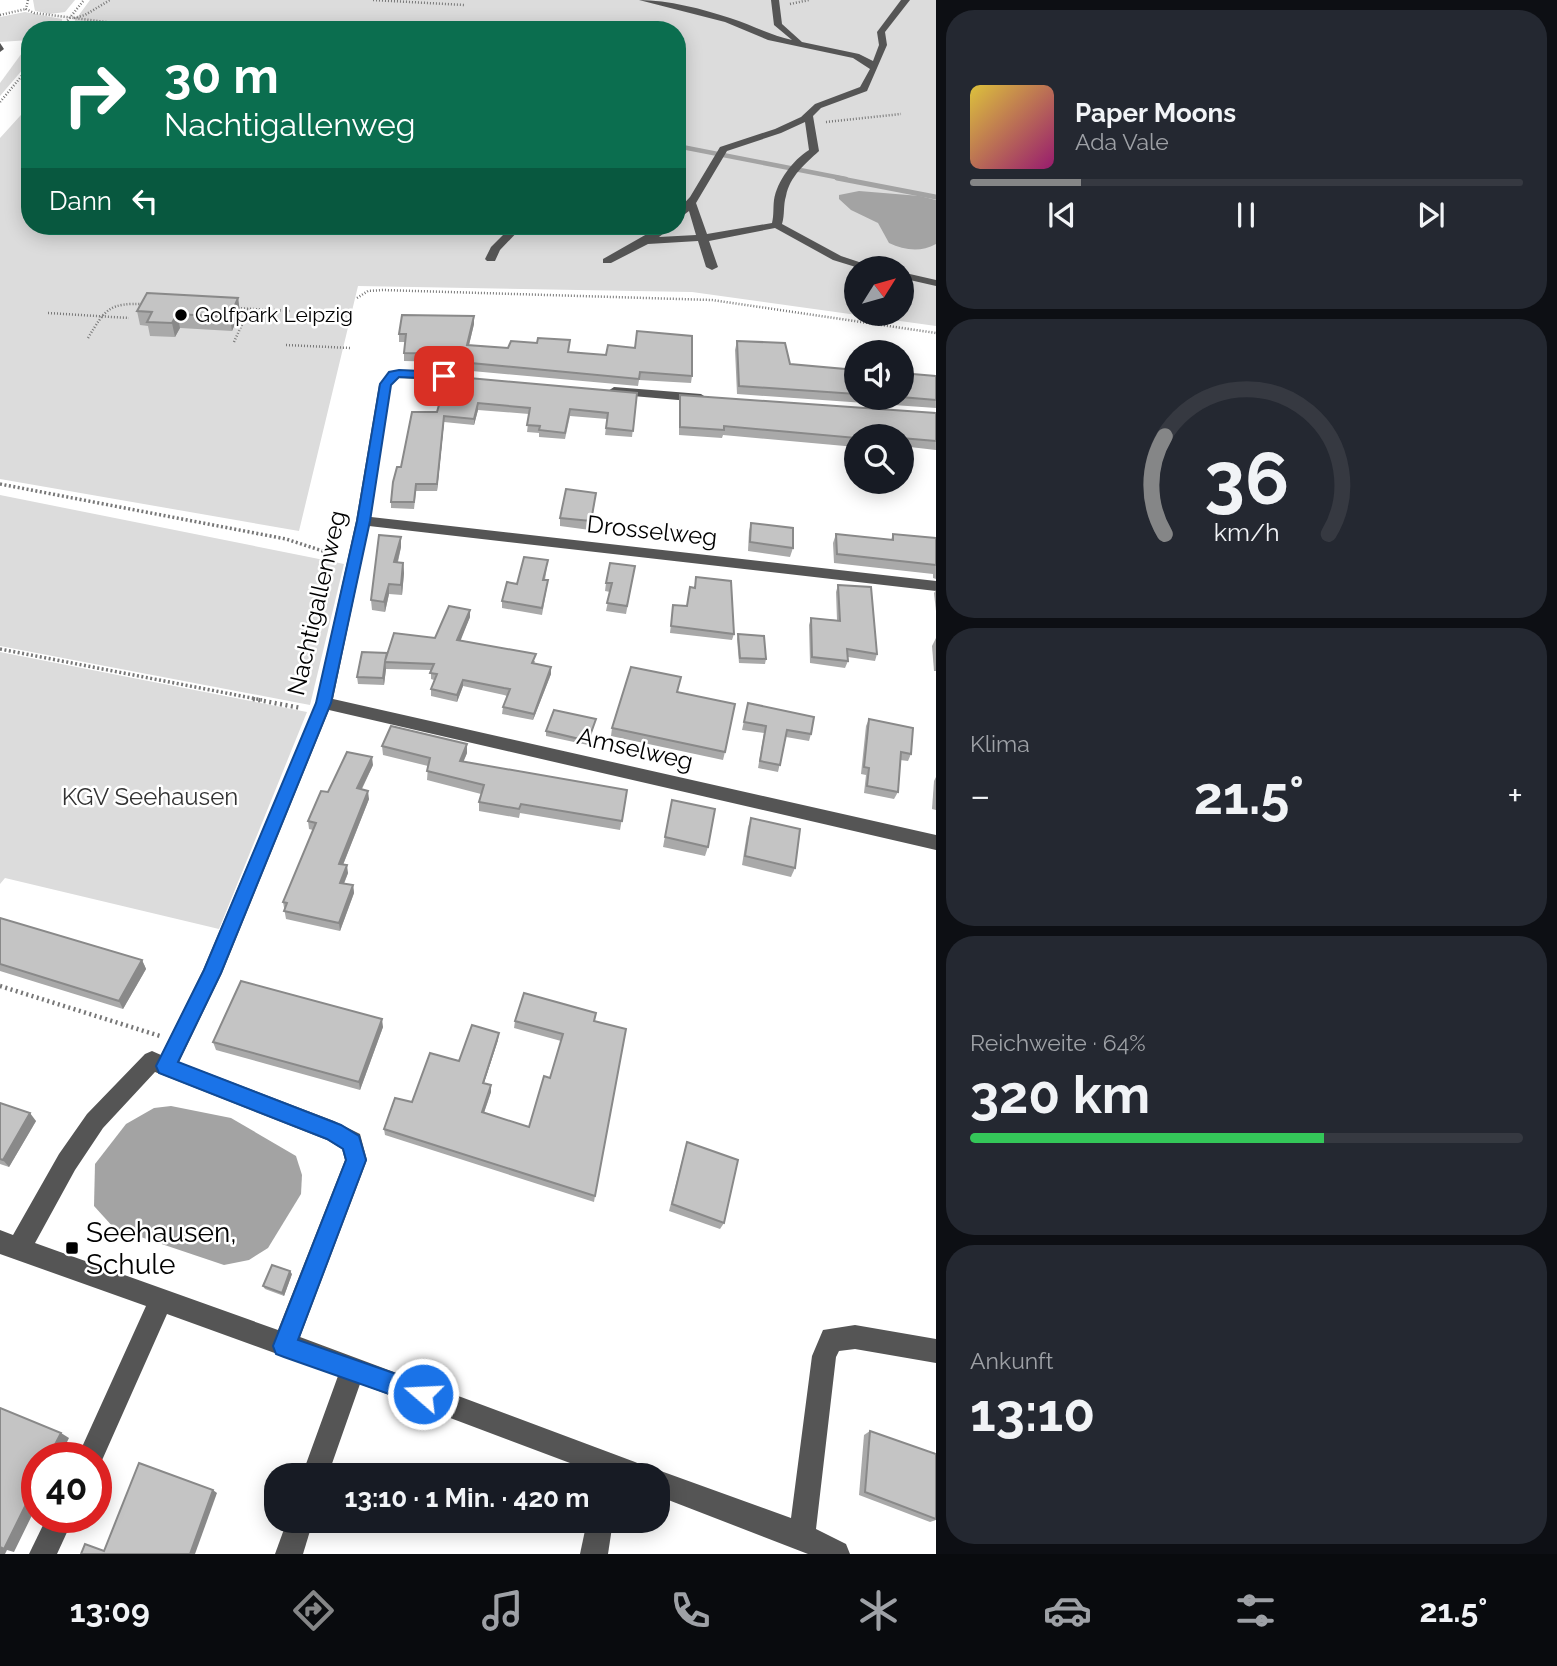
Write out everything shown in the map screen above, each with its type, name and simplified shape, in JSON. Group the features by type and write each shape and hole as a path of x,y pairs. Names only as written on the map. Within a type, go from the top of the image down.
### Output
{"street":[{"path":"643,0 728,20 771,38 856,56 871,64 874,69"},
{"path":"775,0 778,25 806,47"},
{"path":"686,207 723,149 778,131 808,115 818,106 864,89 883,45 881,32 906,0"},
{"path":"771,38 788,33"},
{"path":"775,225 781,212 779,201 782,191 805,156 814,150 814,133 808,115"},
{"path":"691,202 712,268"},
{"path":"645,241 743,233 775,225 844,260"},
{"path":"491,259 495,249 509,235"},
{"path":"607,261 654,235"},
{"path":"914,278 936,283"},
{"name":"Nachtigallenweg","path":"166,1066 212,973 322,707 363,521 385,384 393,375 419,373 485,379"},
{"path":"604,390 710,399"},
{"name":"Drosselweg","path":"363,521 936,586"},
{"name":"Amselweg","path":"322,707 936,842"},
{"path":"284,1346 356,1160 352,1143 334,1132 152,1060 95,1121 9,1245 284,1346 353,1370 589,1463"},
{"path":"97,1442 160,1300"},
{"path":"802,1536 824,1356 832,1339 855,1337 936,1351"},
{"path":"319,1463 353,1370"},
{"path":"670,1487 802,1536 836,1554"},
{"path":"43,1554 53,1533"},
{"path":"289,1554 296,1533"},
{"path":"594,1554 598,1533"}],"path":[{"path":"26,9 28,0"},
{"path":"69,19 84,0"},
{"path":"69,19 85,15 110,0"},
{"path":"373,0 464,5"},
{"path":"0,15 26,9 90,21"},
{"path":"0,102 21,77"},
{"path":"808,115 822,122 836,123 901,114"},
{"path":"357,298 368,291 394,290 664,297 712,300 936,333"},
{"path":"88,338 108,306 116,302 156,304"},
{"path":"223,307 291,311"},
{"path":"234,342 249,309"},
{"path":"48,313 129,318"},
{"path":"286,345 350,348"},
{"path":"0,484 285,539 354,561"},
{"path":"0,649 322,707"},
{"path":"0,986 178,1042"}],"green space":[{"path":"33,0 75,0 65,12 50,14 35,11"},
{"name":"Golfpark Leipzig","path":"90,0 936,0 936,326 914,323 914,256 844,256 844,313 692,292 358,286 299,531 0,479 0,138 21,115 21,235 686,235 686,21 75,21"},
{"path":"25,12 62,21 21,21 21,41 0,42 0,17"},
{"path":"21,54 21,72 0,96 0,83"},
{"path":"0,495 344,564 310,705 0,646"},
{"name":"KGV Seehausen","path":"0,652 307,712 219,929 5,878 0,884"}],"shaded area":[{"path":"859,191 920,196 936,200 936,244 912,250 889,243 878,223 851,210 839,199 839,195"},
{"path":"171,1106 231,1118 296,1156 302,1175 301,1194 268,1248 249,1260 224,1265 114,1228 94,1206 95,1164 126,1124 154,1108"}],"building":[{"path":"147,293 238,298 230,317 177,314 172,323 147,322 152,312 137,311"},
{"path":"402,315 474,316 467,345 508,348 511,341 537,343 538,338 570,340 568,352 606,355 608,345 635,348 637,331 692,336 692,376 640,372 639,379 450,361 452,354 404,353 406,334 399,334"},
{"path":"737,341 785,343 790,364 844,369 844,393 739,386"},
{"path":"914,374 936,376 936,400 914,398"},
{"path":"447,376 637,393 633,431 606,428 608,413 570,409 565,433 539,430 540,426 527,425 530,408 478,403 474,419 444,416 437,484 416,484 414,502 391,502 393,482 397,467 401,467 412,412 437,412"},
{"path":"680,395 844,407 844,410 936,413 936,441 914,439 914,424 844,424 844,437 724,426 724,430 680,427"},
{"path":"566,489 596,493 591,521 560,518"},
{"path":"751,523 793,528 793,548 750,542"},
{"path":"836,534 893,540 893,534 936,538 936,565 837,554"},
{"path":"379,535 401,537 394,562 403,563 401,585 389,584 384,602 371,600"},
{"path":"524,557 548,560 543,580 548,580 542,608 502,601 507,582 517,584"},
{"path":"610,563 635,566 627,606 607,603 612,583 606,583"},
{"path":"696,577 731,581 734,634 671,626 673,605 687,606 690,587 695,588"},
{"path":"838,585 871,587 877,654 847,649 848,661 812,657 811,618 840,621"},
{"path":"449,606 470,610 457,640 536,654 532,663 551,667 534,714 503,707 510,689 463,680 457,695 431,689 437,674 430,673 434,664 385,662 383,678 357,677 362,652 387,653 385,661 394,633 435,638"},
{"path":"738,634 764,636 766,659 740,658"},
{"path":"631,667 681,677 677,692 735,704 725,752 612,728"},
{"path":"748,703 814,717 811,734 787,730 780,765 760,761 766,726 744,722"},
{"path":"554,710 596,719 588,741 546,731"},
{"path":"869,719 913,728 911,754 901,752 898,792 867,786 869,768 864,767"},
{"path":"391,726 467,744 460,761 627,790 622,821 521,804 519,809 479,802 484,785 427,771 430,758 382,746"},
{"path":"347,752 372,757 357,788 368,791 339,864 347,865 340,883 353,885 339,923 284,911 287,903 283,902 316,823 308,821 321,791 328,792"},
{"path":"672,800 715,809 708,847 665,837"},
{"path":"751,818 800,829 795,868 745,856"},
{"path":"0,918 142,960 119,1001 0,964"},
{"path":"241,981 382,1019 359,1082 213,1042"},
{"path":"524,993 596,1013 594,1021 626,1029 595,1196 384,1129 395,1098 412,1102 430,1053 459,1061 472,1025 499,1033 483,1083 491,1085 482,1112 529,1127 544,1076 550,1078 563,1034 515,1021"},
{"path":"0,1103 30,1113 3,1160 0,1159"},
{"path":"687,1142 738,1160 724,1223 672,1204"},
{"path":"272,1265 290,1271 282,1293 263,1286"},
{"path":"0,1408 61,1433 56,1442 21,1442 21,1514 4,1549 0,1547"},
{"path":"870,1431 936,1454 936,1519 865,1492"},
{"path":"139,1463 213,1490 190,1554 81,1554 85,1544 104,1551"}],"waterway":[{"path":"686,148 846,179"},
{"path":"837,178 936,197"}],"place":[{"name":"Golfpark Leipzig","path":"181,315"},
{"name":"Seehausen, Schule","path":"72,1248"}],"route":[{"path":"423,1394 284,1346 356,1160 352,1143 334,1132 166,1066 212,973 329,688 363,521 385,384 393,375 399,374 444,376"}]}
